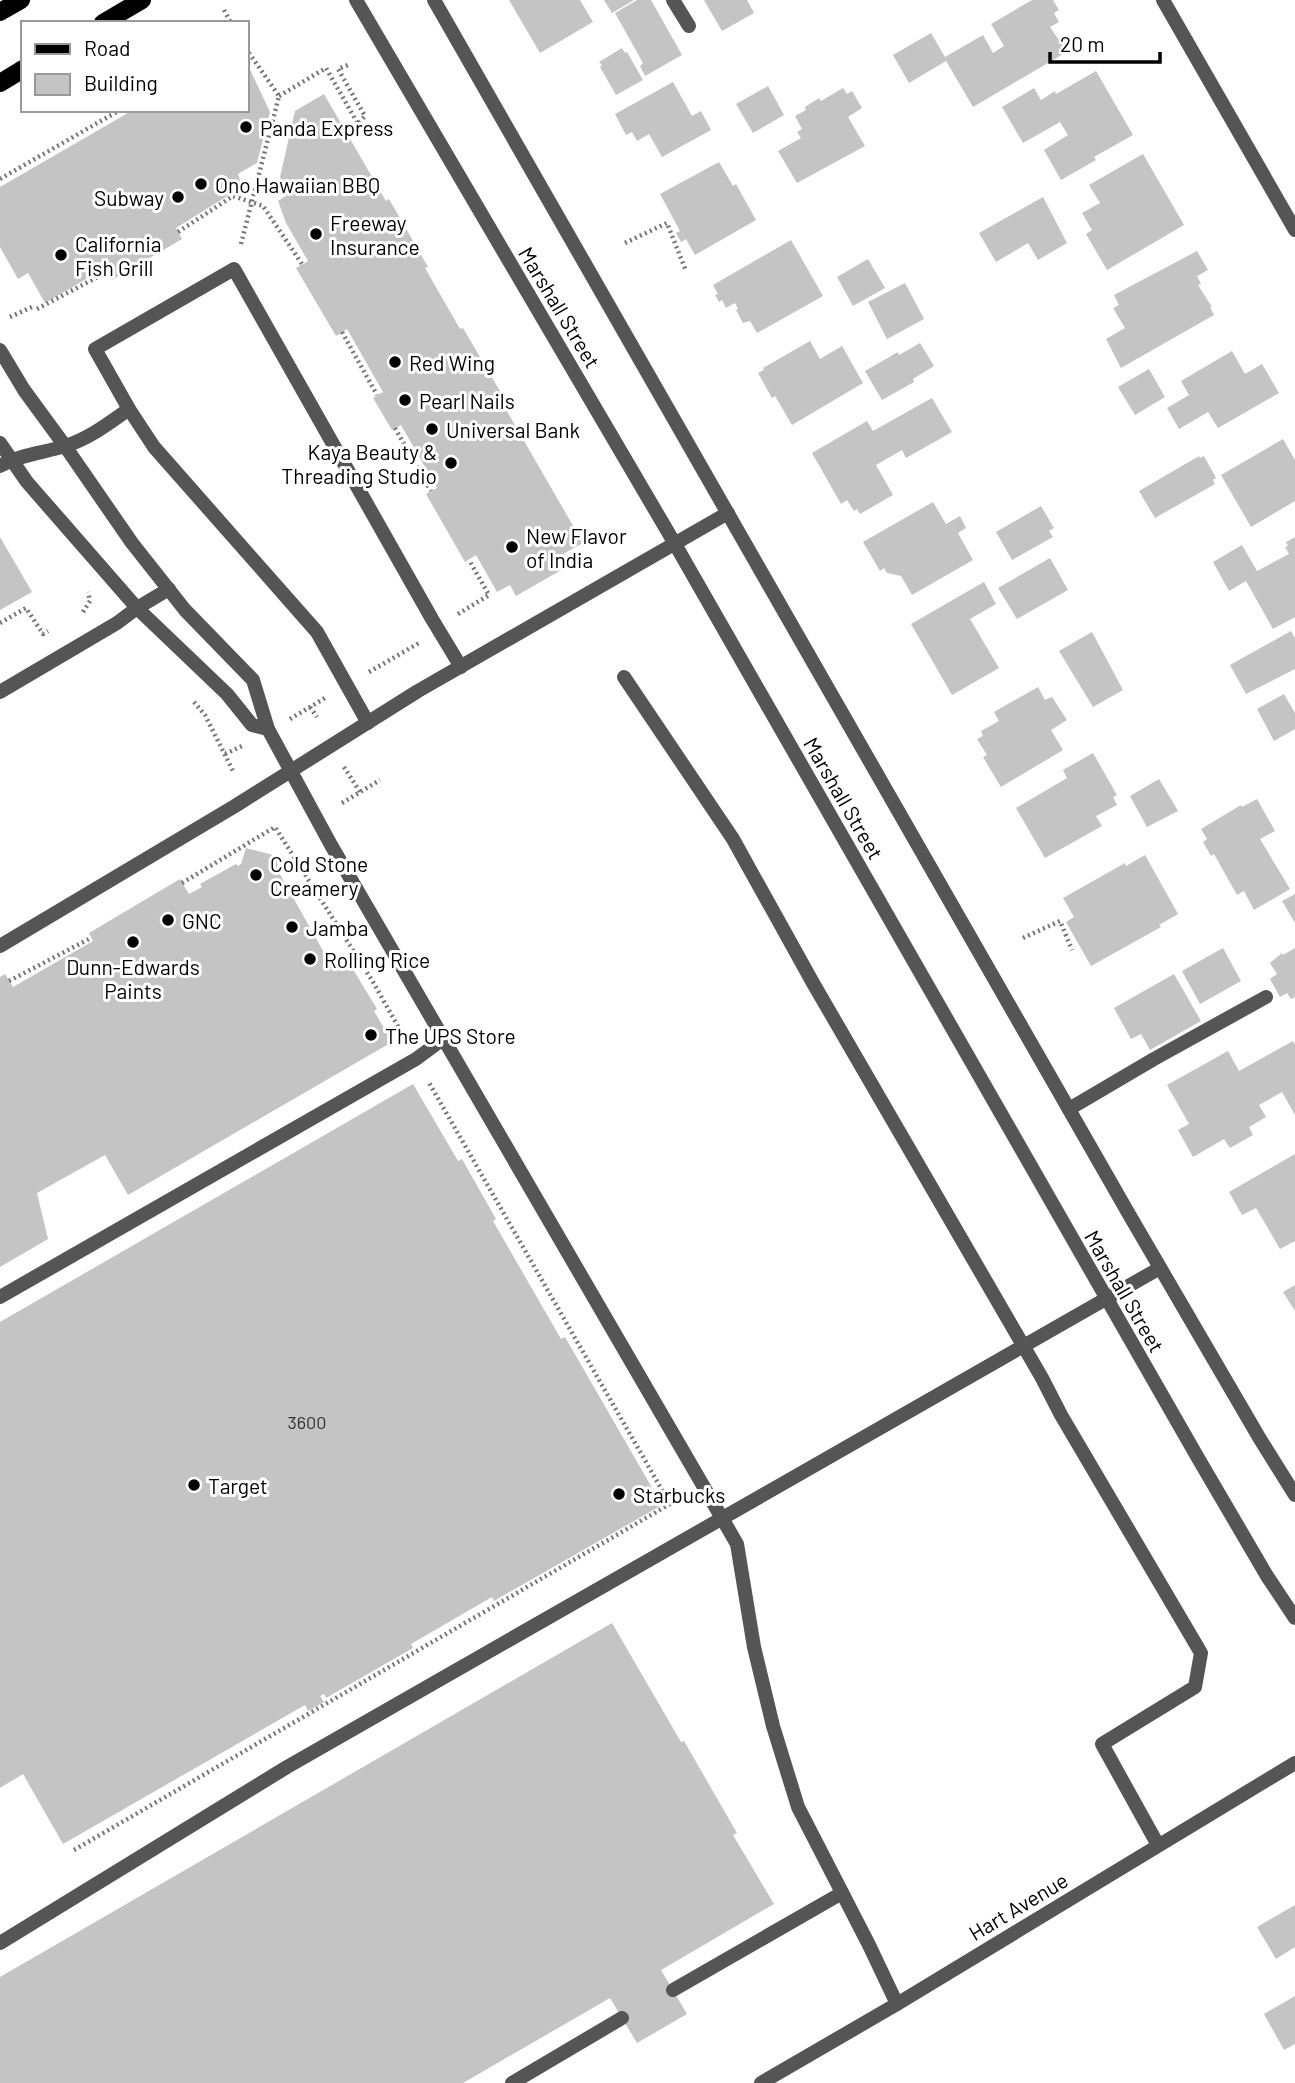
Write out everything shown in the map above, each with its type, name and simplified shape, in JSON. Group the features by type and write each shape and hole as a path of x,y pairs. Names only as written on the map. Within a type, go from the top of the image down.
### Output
{"main road":[{"path":"0,12 21,0"},
{"path":"106,21 142,0"},
{"path":"0,83 21,70"}],"street":[{"name":"Marshall Street","path":"356,0 675,544 1106,1299 1295,1618"},
{"name":"Marshall Street","path":"434,0 1160,1268 1295,1495"},
{"path":"674,0 689,26"},
{"path":"1163,0 1295,230"},
{"path":"368,723 317,632 154,447 94,349 234,269 461,667"},
{"path":"0,350 24,390 132,543 185,610 253,680 268,729 331,845 737,1544 754,1647 773,1726 798,1807 897,2004"},
{"path":"6,462 91,436 129,409"},
{"path":"0,443 6,462 27,482 137,608 227,694 252,725 268,729"},
{"path":"0,946 235,806 418,691 728,513"},
{"path":"0,692 169,589"},
{"path":"624,677 733,839 813,983 1023,1344 1061,1415 1201,1653 1195,1687 1102,1744 1158,1845"},
{"path":"1069,1109 1266,997"},
{"path":"0,1297 416,1059 443,1038"},
{"path":"0,1943 287,1768 1023,1344 1160,1268"},
{"name":"Hart Avenue","path":"761,2083 897,2004 1295,1763"},
{"path":"673,1990 842,1893"},
{"path":"512,2083 622,2018"}],"path":[{"path":"223,10 229,21"},
{"path":"248,51 279,96"},
{"path":"234,269 279,96 326,68 358,124 365,116 338,69 348,65"},
{"path":"0,179 117,112"},
{"path":"178,232 233,196 263,206 302,264"},
{"path":"625,243 667,223 686,271"},
{"path":"9,317 34,308 107,272"},
{"path":"342,332 377,395"},
{"path":"395,428 431,491"},
{"path":"456,615 489,595 469,560"},
{"path":"82,613 90,601 86,587"},
{"path":"0,623 26,608 43,634 52,628"},
{"path":"366,674 424,640"},
{"path":"290,720 331,695"},
{"path":"190,696 205,715 233,771"},
{"path":"310,707 317,717"},
{"path":"225,754 246,744"},
{"path":"342,763 360,792"},
{"path":"342,803 380,780"},
{"path":"262,823 267,831"},
{"path":"74,1850 670,1504 373,982 275,827 182,883"},
{"path":"1023,938 1060,921 1072,950"},
{"path":"9,981 91,937"}],"building":[{"path":"509,0 580,0 593,22 540,53"},
{"path":"604,0 634,0 612,13"},
{"path":"637,0 651,0 682,55 645,76 640,66 643,63 615,13"},
{"path":"704,0 747,0 754,13 722,31"},
{"path":"1032,0 1053,0 1059,10 1054,13 1059,22 1050,27 1065,53 973,107 946,61 909,83 893,55 931,33 945,57 983,35 993,53 1004,46 991,24"},
{"path":"622,48 643,80 616,95 599,62"},
{"path":"248,65 270,112 257,163 238,174 242,187 176,228 182,239 112,280 105,268 45,303 28,273 18,279 0,247 0,187 130,112 248,112"},
{"path":"1096,71 1133,135 1061,180 1044,150 1068,135 1060,122 1023,143 1002,107 1034,88 1041,100"},
{"path":"673,82 692,116 701,111 711,130 662,157 649,134 637,141 632,132 626,135 615,114"},
{"path":"768,86 784,115 753,133 736,104"},
{"path":"843,88 847,94 852,91 862,108 848,117 865,146 797,183 778,151 801,138 797,132 802,129 795,116 819,98 821,101"},
{"path":"324,94 386,201 389,199 460,329 463,328 504,398 501,401 583,543 563,554 570,565 516,596 510,585 497,592 476,555 465,562 426,494 437,488 401,425 392,430 373,398 383,392 347,329 336,336 296,268 308,261 286,223 278,201 289,194 280,177 295,111"},
{"path":"1143,154 1184,225 1107,270 1086,234 1092,230 1082,213 1100,203 1089,185"},
{"path":"719,162 733,186 736,184 756,220 695,255 686,239 681,242 676,233 680,231 660,194"},
{"path":"1043,197 1067,243 1038,260 1028,243 996,262 979,233"},
{"path":"791,240 823,296 757,333 750,321 743,323 735,303 726,308 722,300 719,302 713,285"},
{"path":"1197,251 1208,270 1197,276 1201,284 1198,285 1214,315 1121,368 1106,339 1125,328 1113,308 1119,305 1114,295"},
{"path":"868,259 885,288 853,306 837,277"},
{"path":"905,283 924,319 887,339 868,302"},
{"path":"810,341 820,359 842,346 863,383 792,425 758,373"},
{"path":"920,343 934,366 913,379 914,382 882,400 865,371"},
{"path":"1232,351 1245,374 1262,364 1279,393 1218,428 1208,412 1179,429 1167,408 1189,395 1181,381"},
{"path":"1149,369 1165,397 1135,415 1118,387"},
{"path":"932,398 952,432 906,458 902,450 876,465 893,495 860,514 857,509 854,511 847,500 841,504 812,453 867,421 873,431"},
{"path":"1283,439 1295,460 1295,501 1251,527 1221,475"},
{"path":"1199,456 1204,456 1216,478 1213,480 1215,484 1155,518 1139,491"},
{"path":"933,502 946,524 960,516 966,528 958,533 973,560 912,595 901,576 887,573 884,568 880,571 863,542"},
{"path":"1041,506 1054,528 1049,531 1053,537 1012,560 996,532"},
{"path":"0,537 32,592 0,610"},
{"path":"1295,537 1295,617 1273,629 1246,581 1229,591 1213,562 1242,545 1257,571 1289,554 1285,547 1288,546 1286,542"},
{"path":"1050,558 1068,590 1017,619 998,588"},
{"path":"984,582 996,604 970,619 999,668 952,695 911,624"},
{"path":"1291,631 1295,638 1295,669 1246,694 1230,665"},
{"path":"1092,632 1123,690 1093,707 1059,651"},
{"path":"1038,687 1045,700 1052,697 1067,720 1051,730 1063,750 1001,787 983,757 987,755 977,739 983,736 981,731 999,721 994,712"},
{"path":"1284,694 1295,713 1295,729 1274,741 1257,709"},
{"path":"1093,753 1117,795 1113,797 1117,805 1096,816 1102,826 1045,858 1016,808 1067,778 1063,770"},
{"path":"1159,779 1178,811 1147,827 1130,796"},
{"path":"1257,799 1275,831 1260,839 1290,889 1254,910 1244,891 1237,895 1214,854 1211,856 1203,842 1207,839 1201,829 1241,805 1242,807"},
{"path":"246,848 280,857 277,869 331,965 354,971 377,1009 374,1011 392,1042 128,1195 105,1155 37,1193 48,1239 0,1267 0,977 5,974 13,987 93,941 89,933 180,879 189,894 202,887 200,884 236,864 238,866"},
{"path":"1145,855 1178,914 1159,925 1161,927 1091,966 1066,922 1074,917 1063,898 1125,863 1126,866"},
{"path":"1295,894 1295,923 1282,901"},
{"path":"1223,948 1241,981 1200,1004 1182,971"},
{"path":"1295,948 1295,997 1291,999 1287,993 1280,997 1270,979 1277,974 1270,963 1282,953 1283,955"},
{"path":"1174,974 1201,1021 1150,1050 1141,1034 1131,1039 1114,1008"},
{"path":"1293,1041 1295,1115 1282,1092 1259,1105 1266,1117 1249,1127 1253,1135 1230,1148 1224,1139 1193,1157 1178,1130 1189,1124 1167,1085 1228,1051 1239,1071"},
{"path":"413,1084 458,1161 462,1159 496,1219 493,1221 561,1339 565,1337 662,1505 494,1601 492,1597 411,1644 413,1648 326,1698 324,1694 320,1696 324,1702 308,1711 305,1705 63,1844 23,1774 0,1788 0,1322"},
{"path":"1295,1154 1295,1241 1280,1249 1256,1208 1242,1215 1229,1192"},
{"path":"1295,1285 1295,1311 1283,1292"},
{"path":"612,1623 681,1742 684,1741 737,1833 733,1835 774,1904 661,1970 687,2014 637,2043 610,1998 463,2083 0,2083 0,1977"},
{"path":"1295,1905 1295,1947 1276,1959 1257,1927"},
{"path":"1295,1996 1295,2044 1284,2050 1264,2014"}],"place":[{"name":"Panda Express","path":"246,127"},
{"name":"Ono Hawaiian BBQ","path":"201,184"},
{"name":"Subway","path":"178,197"},
{"name":"Freeway Insurance","path":"316,234"},
{"name":"California Fish Grill","path":"61,255"},
{"name":"Red Wing","path":"395,362"},
{"name":"Pearl Nails","path":"405,400"},
{"name":"Universal Bank","path":"432,429"},
{"name":"Kaya Beauty & Threading Studio","path":"451,463"},
{"name":"New Flavor of India","path":"512,547"},
{"name":"Cold Stone Creamery","path":"256,875"},
{"name":"GNC","path":"168,920"},
{"name":"Jamba","path":"292,927"},
{"name":"Dunn-Edwards Paints","path":"133,942"},
{"name":"Rolling Rice","path":"310,959"},
{"name":"The UPS Store","path":"371,1035"},
{"name":"Target","path":"194,1485"},
{"name":"Starbucks","path":"619,1494"}]}
